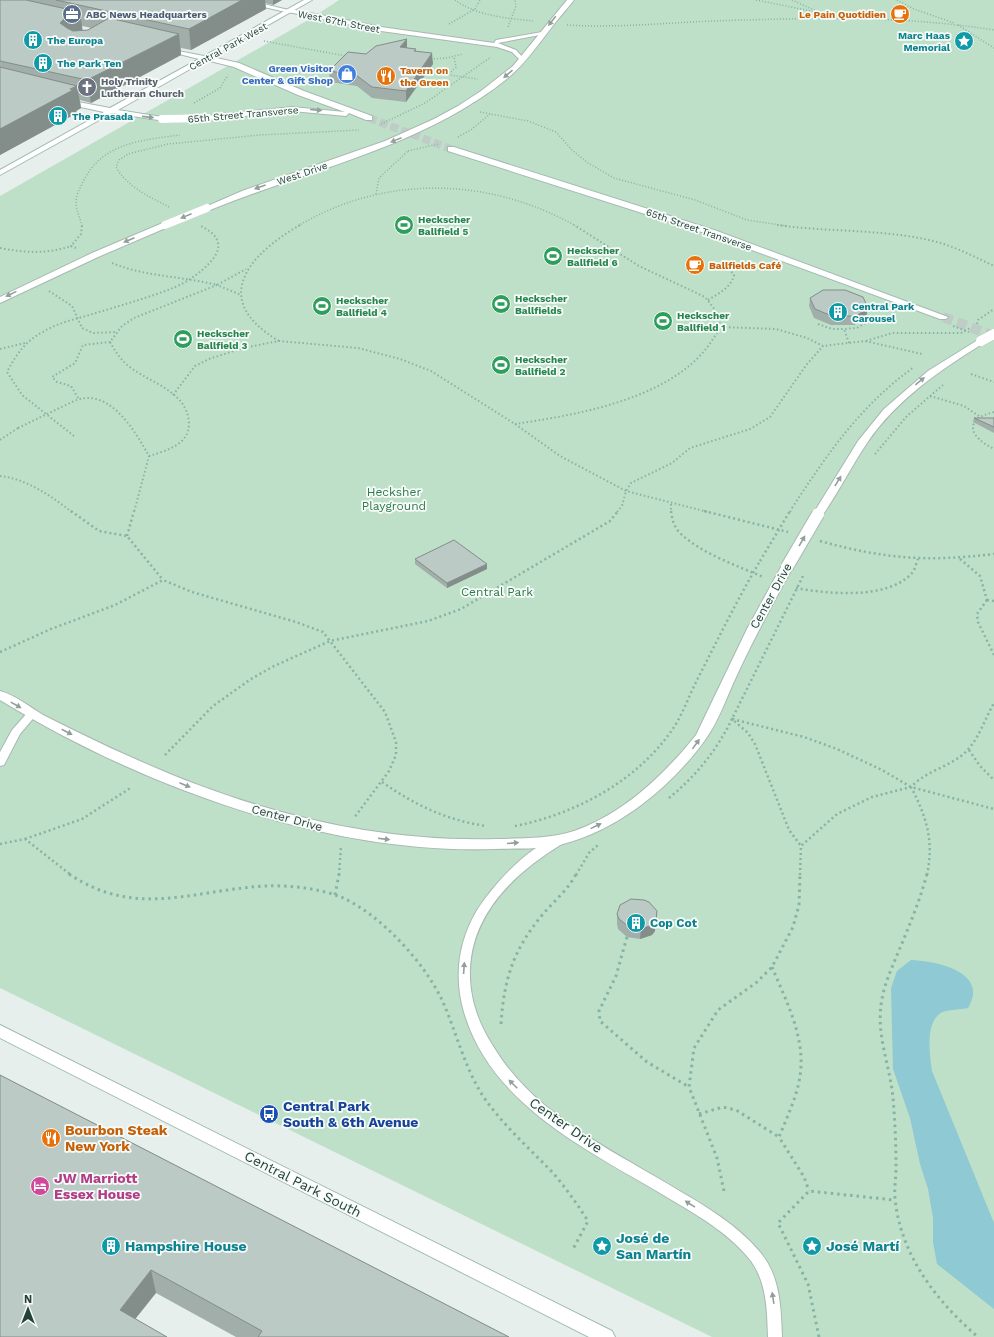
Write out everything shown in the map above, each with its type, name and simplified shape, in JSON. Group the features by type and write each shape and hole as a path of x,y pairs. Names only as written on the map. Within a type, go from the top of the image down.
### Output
{"main road":[{"name":"West 67th Street","path":"237,0 290,11"},
{"name":"Central Park West","path":"1,171 309,0"},
{"name":"West Drive","path":"0,300 95,255 165,225 280,180 386,144 432,124 463,108 492,88 522,60 571,0"},
{"path":"157,47 206,58"},
{"name":"65th Street Transverse","path":"57,99 111,111 162,118 208,118 302,109 369,118 294,90 236,64 206,58"},
{"name":"65th Street Transverse","path":"451,149 714,233 943,317"},
{"name":"Center Drive","path":"32,714 85,741 194,789 262,812 345,833 434,844 481,845 560,840 591,828 618,814 665,777 691,751 701,737 753,629 818,514 863,441 893,406 924,379 994,334"},
{"path":"0,696 32,714"},
{"name":"Central Park South","path":"0,1031 606,1337"}],"lane":[{"name":"West 67th Street","path":"290,11 374,28 480,43"},
{"path":"480,43 506,42 542,34"},
{"path":"480,43 510,49 522,60"},
{"path":"0,762 16,732 32,714"},
{"name":"Center Drive","path":"560,840 536,853 507,879 487,904 473,931 465,959 464,986 470,1013 476,1028 489,1052 503,1072 531,1102 567,1128 714,1219 740,1241 755,1257 770,1285 774,1301 775,1337"}],"path":[{"path":"455,0 464,6 474,9 534,22"},
{"path":"449,24 474,9 480,0"},
{"path":"507,29 512,18 516,0"},
{"path":"756,0 850,19"},
{"path":"792,0 816,11"},
{"path":"897,0 914,9 956,24 994,48"},
{"path":"576,26 598,27 713,21 850,19 914,20 956,24 994,30"},
{"path":"264,41 351,56"},
{"path":"428,59 454,57 468,52"},
{"path":"377,125 414,111 431,102 494,54"},
{"path":"448,74 456,67 454,57"},
{"path":"192,104 220,88 228,77 228,71"},
{"path":"441,71 442,74 465,76 482,80"},
{"path":"463,108 507,116 544,126 556,132 572,150 588,163 614,178 695,200 747,220 780,225 894,234 930,240 956,248 994,266"},
{"path":"349,126 366,133"},
{"path":"0,248 31,253 49,252 71,246 80,239 82,233 82,223 76,202 79,190 94,163 111,152 137,143 187,134"},
{"path":"376,194 380,178 408,152"},
{"path":"78,398 71,386 57,382 52,377 72,366 77,360 82,345 110,342 117,332 134,318 217,285 247,269 278,240 305,222 337,206 376,194 398,190 460,190 512,198 569,221 641,267 708,300 719,315 721,327 708,348 687,367 654,386 625,399 602,406 556,417 515,424"},
{"path":"71,246 135,272 205,281 241,296"},
{"path":"708,300 730,285 733,281 734,275 726,265"},
{"path":"247,269 241,296 244,308 256,327 279,341"},
{"path":"48,291 72,306 82,328 93,333 117,332"},
{"path":"977,324 978,320 994,309"},
{"path":"818,324 832,329 844,329 857,328 867,322"},
{"path":"721,327 776,329 807,338 823,346 864,341 896,331 935,335 962,333"},
{"path":"844,329 849,343"},
{"path":"173,395 195,366 209,359 244,348 279,341 358,348 407,361 441,376 515,424 560,456 626,491 671,504 773,528"},
{"path":"864,341 922,354"},
{"path":"110,342 112,348 124,362 181,400 188,412 189,425 187,434 181,443 170,449 149,456"},
{"path":"0,349 26,343"},
{"path":"165,755 213,706 245,683 274,666 330,641 428,621 461,609 610,521 622,506 626,491 631,483 672,463 690,448 760,424 776,410 801,373 823,346"},
{"path":"971,374 994,382"},
{"path":"871,459 887,438 907,416 930,396 964,406 979,416"},
{"path":"0,440 18,428 78,398 94,400 112,408 133,429 149,456 127,536"},
{"path":"994,412 979,416 973,421 972,427 973,434 979,440 994,449"},
{"path":"0,476 14,479 46,493 100,531 127,536 163,580 192,592 296,622 324,632 385,712 393,730 396,742 396,755 382,782 356,814 345,833 340,848 339,883 336,895"},
{"path":"509,826 531,823 550,817 598,795 638,766 663,742 680,716 760,561 792,508"},
{"path":"828,543 872,553 918,559 959,558 994,554"},
{"path":"959,558 980,576 987,600"},
{"path":"667,800 696,773 712,756 722,742 766,646 806,572"},
{"path":"0,652 51,629 115,605 163,580"},
{"path":"987,600 994,601"},
{"path":"987,600 977,614 978,622 994,655"},
{"path":"801,846 837,814 872,797 911,786 918,778 941,769 968,750 994,703"},
{"path":"732,719 804,737 837,749 882,770 911,786 994,809"},
{"path":"724,1191 717,1158 698,1114 689,1087 694,1048 707,1025 718,1010 757,982 772,966 793,927 799,905 801,846 789,830 755,744 748,733 732,719"},
{"path":"968,750 980,766 994,780"},
{"path":"382,782 403,797 430,813 457,821 488,827"},
{"path":"911,786 922,803 928,824 931,845 923,893 888,977 881,1004 879,1024 892,1096 896,1166 894,1200 901,1230 930,1287 953,1314 978,1337"},
{"path":"0,844 25,839 82,819 132,787"},
{"path":"25,839 75,879 97,890 120,897 140,899 171,899 266,886 295,887 336,895 385,927 402,943 418,962 446,1008 462,1055 480,1090 491,1107 564,1187 588,1221 572,1251"},
{"path":"501,1024 505,982 511,966 522,945 549,906 569,887 591,850 603,841"},
{"path":"627,937 616,976 599,1011 598,1018 630,1049 665,1073 689,1087"},
{"path":"772,966 793,1021 798,1039 801,1067 791,1107 779,1137"},
{"path":"698,1114 723,1107 736,1110 779,1137 784,1147 806,1179 809,1191"},
{"path":"809,1191 894,1200"},
{"path":"809,1191 778,1223 808,1284 819,1337"}],"green space":[{"name":"Central Park","path":"339,0 994,0 994,1337 712,1337 0,988 0,196 310,19"}],"water":[{"path":"911,960 946,966 966,977 972,985 973,996 968,1008 943,1012 937,1016 933,1022 930,1048 932,1071 994,1223 994,1309 937,1264 933,1242 933,1218 928,1189 920,1164 910,1118 893,1069 891,988 897,971"}],"building":[{"path":"0,0 26,0 80,12 67,16 60,23 73,31 88,30 109,18 179,34 87,80 0,61"},
{"path":"56,0 242,0 189,29"},
{"path":"407,39 400,47 416,49 414,51 432,53 406,91 372,87 356,75 329,71 348,52 366,54 376,46"},
{"path":"0,67 77,86 70,89 73,90 0,129"},
{"path":"823,290 845,290 863,297 868,308 856,316 832,316 815,309 810,298"},
{"path":"974,418 994,418 994,427"},
{"path":"454,540 487,564 447,583 415,559"},
{"path":"631,899 649,902 657,911 656,920 652,925 641,929 628,926 619,919 617,914 620,905"},
{"path":"0,1075 509,1337 258,1337 262,1331 151,1270 120,1310 167,1337 0,1337"}],"tunnel":[{"path":"369,118 451,149"},
{"path":"943,317 994,336"}],"place":[{"name":"ABC News Headquarters","path":"72,14"},
{"name":"Le Pain Quotidien","path":"900,14"},
{"name":"The Europa","path":"33,40"},
{"name":"Marc Haas Memorial","path":"964,41"},
{"name":"The Park Ten","path":"43,63"},
{"name":"Green Visitor Center & Gift Shop","path":"347,74"},
{"name":"Tavern on the Green","path":"386,76"},
{"name":"Holy Trinity Lutheran Church","path":"87,87"},
{"name":"The Prasada","path":"58,116"},
{"name":"Heckscher Ballfield 5","path":"404,225"},
{"name":"Heckscher Ballfield 6","path":"553,256"},
{"name":"Ballfields Café","path":"695,265"},
{"name":"Heckscher Ballfields","path":"501,304"},
{"name":"Heckscher Ballfield 4","path":"322,306"},
{"name":"Central Park Carousel","path":"838,312"},
{"name":"Heckscher Ballfield 1","path":"663,321"},
{"name":"Heckscher Ballfield 3","path":"183,339"},
{"name":"Heckscher Ballfield 2","path":"501,365"},
{"name":"Cop Cot","path":"636,923"},
{"name":"Central Park South & 6th Avenue","path":"269,1114"},
{"name":"Bourbon Steak New York","path":"51,1138"},
{"name":"JW Marriott Essex House","path":"40,1186"},
{"name":"Hampshire House","path":"111,1246"},
{"name":"José de San Martín","path":"602,1246"},
{"name":"José Martí","path":"812,1246"}],"park label":[{"name":"Hecksher Playground","path":"394,499"}]}
